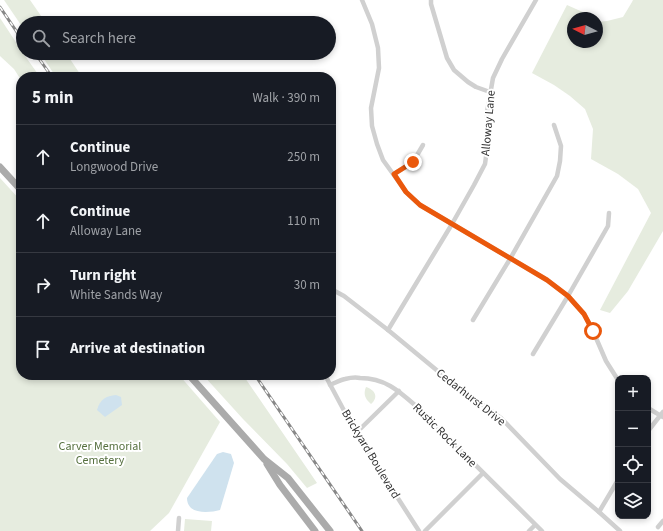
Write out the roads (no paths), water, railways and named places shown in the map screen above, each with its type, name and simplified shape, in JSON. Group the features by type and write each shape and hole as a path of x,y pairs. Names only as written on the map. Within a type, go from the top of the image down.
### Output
{"main road":[{"path":"0,167 16,185"},
{"path":"193,380 264,459 288,478 330,531"},
{"path":"264,459 280,485 315,531"}],"street":[{"path":"362,0 372,24 378,48 379,68 371,108 372,126 383,160 406,192 420,205 547,280 568,296 584,314 606,361 615,375"},
{"path":"431,0 447,58 454,70 476,87 490,92"},
{"name":"Alloway Lane","path":"388,330 452,224 485,164 488,142 487,112 493,78 502,59 536,0"},
{"path":"473,320 510,259 557,176 561,146 554,125"},
{"path":"394,174 413,162 423,145"},
{"path":"533,354 608,226 609,213"},
{"name":"Cedarhurst Drive","path":"336,292 344,296 388,330 451,382 501,418 560,479 620,531"},
{"name":"Rustic Rock Lane","path":"330,385 345,379 367,378 388,384 399,391 542,531"},
{"name":"Brickyard Boulevard","path":"328,380 356,433 419,531"},
{"path":"356,433 399,391"},
{"path":"651,410 662,415 651,428"},
{"path":"425,531 483,474"},
{"path":"599,512 616,483"},
{"path":"178,531 179,518"},
{"path":"658,527 663,520"},
{"path":"529,531 535,525"}],"water":[{"path":"116,395 121,397 122,405 105,417 97,410 98,406 104,399 109,396"},
{"path":"223,452 231,454 234,463 220,510 199,512 188,504 187,498 217,454"}],"railway":[{"path":"0,7 16,31"},
{"path":"40,60 48,72"},
{"path":"258,380 362,531"}],"park label":[{"name":"Carver Memorial Cemetery","path":"100,453"}]}
